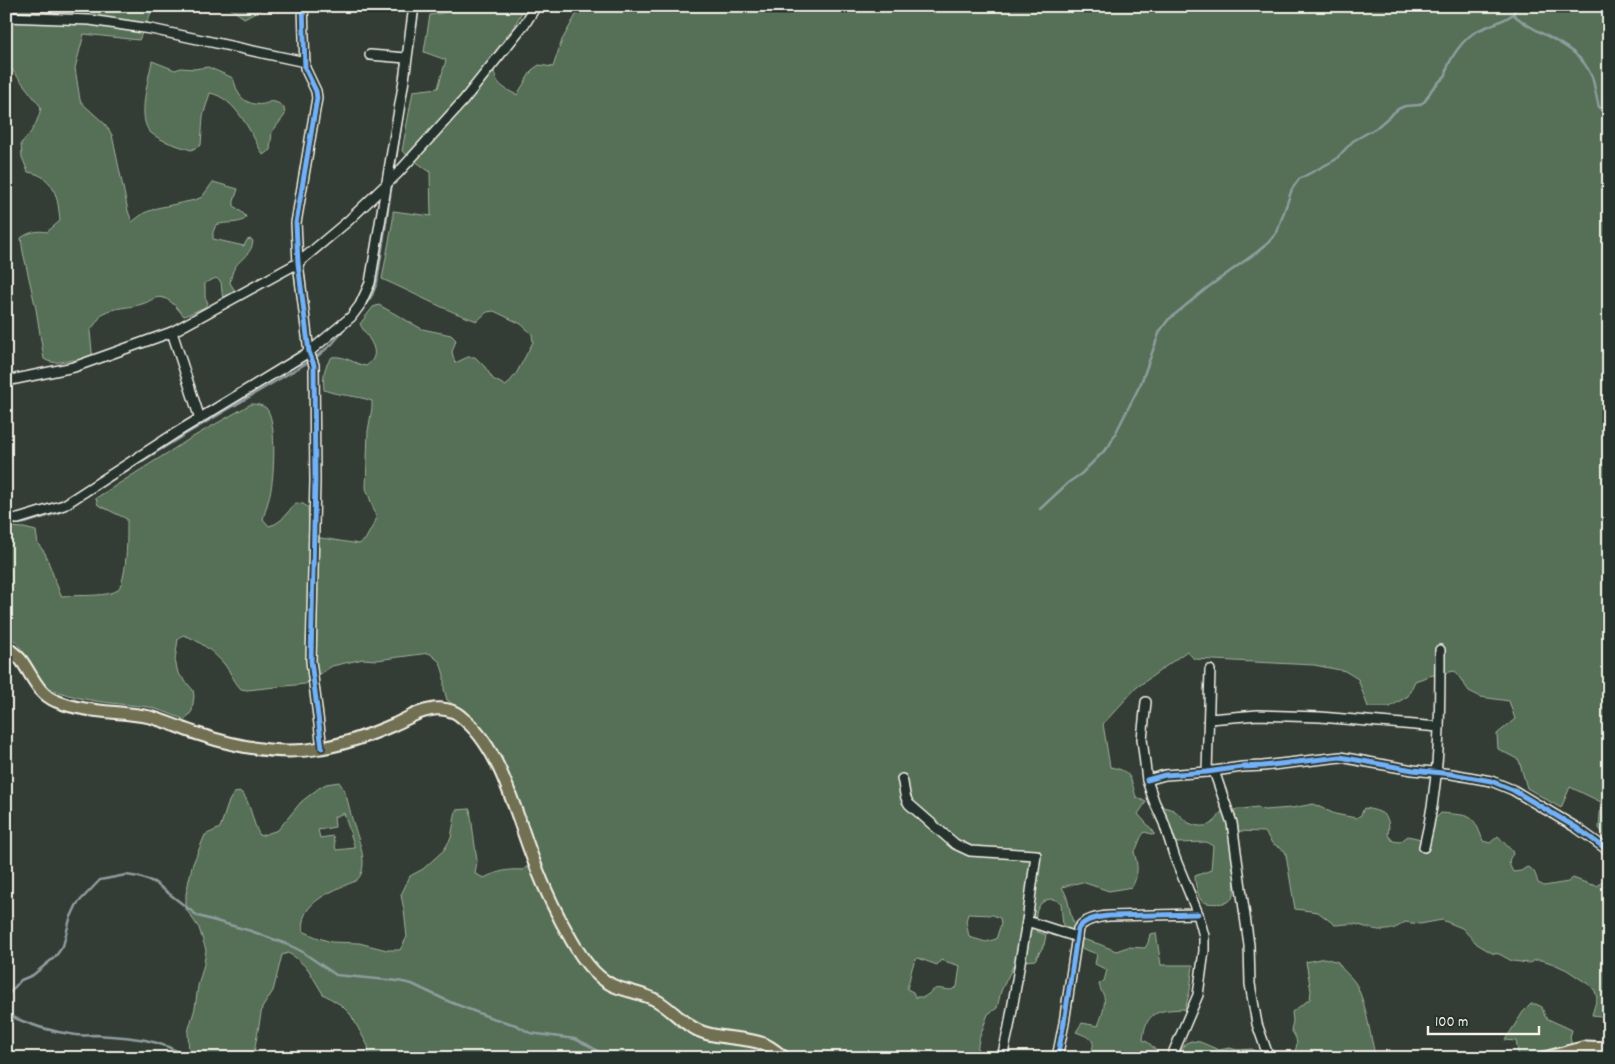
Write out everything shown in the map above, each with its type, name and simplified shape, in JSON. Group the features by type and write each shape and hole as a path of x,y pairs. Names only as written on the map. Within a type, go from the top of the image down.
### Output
{"main road":[{"path":"6,647 21,660 37,685 47,696 56,701 73,706 153,718 226,743 258,749 307,751 366,736 418,713 443,709 456,712 478,733 486,744 508,787 535,865 558,916 581,955 599,976 613,985 648,996 661,1003 687,1024 702,1032 766,1045 785,1058"},
{"path":"1544,1058 1586,1047 1609,1048"}],"street":[{"path":"303,6 306,71 314,86 317,98 296,223 298,263 310,354 314,365 315,480 311,661 322,748"},
{"path":"6,518 18,519 64,505 200,418 310,354 351,317 366,293 392,179 414,6"},
{"path":"6,381 74,368 172,332 298,263 348,221 392,179 463,101 526,22 536,6"},
{"path":"6,17 90,20 151,29 305,62"},
{"path":"370,55 406,58"},
{"path":"172,332 200,418"},
{"path":"1424,847 1437,773 1440,650"},
{"path":"1210,670 1208,720 1210,772 1232,823 1249,945 1250,984 1257,1024 1269,1058"},
{"path":"1146,702 1142,739 1147,780 1164,822 1175,858 1198,914 1204,936 1204,951 1198,995 1171,1058"},
{"path":"1208,720 1258,715 1320,717 1439,727"},
{"path":"1147,780 1165,775 1210,772 1340,757 1491,781 1513,790 1577,828 1609,850"},
{"path":"902,779 906,801 962,848 970,851 1036,855 1027,921 1002,1058"},
{"path":"1057,1058 1076,937 1080,926 1096,918 1131,914 1198,914"},
{"path":"1027,921 1076,937"}],"green space":[{"path":"6,6 154,6 139,40 84,34 75,68 80,100 105,124 112,135 132,222 144,213 157,208 202,197 213,182 238,189 234,206 246,218 240,221 216,225 213,239 244,246 247,240 251,239 253,241 251,249 232,273 230,283 241,300 228,306 223,302 221,282 216,278 205,283 205,297 208,303 205,307 184,316 175,306 161,297 145,303 103,313 90,331 93,362 89,367 76,360 52,362 44,359 21,238 34,232 47,232 60,221 53,189 44,178 28,172 22,157 21,143 34,127 41,107 10,67 6,54"},
{"path":"227,6 272,6 272,9 264,8 244,18"},
{"path":"454,6 525,6 515,25 491,57 497,80 504,88 517,95 532,70 539,65 553,67 562,40 581,6 1609,6 1609,833 1605,836 1599,828 1601,802 1570,787 1561,808 1527,788 1519,760 1498,749 1497,734 1515,719 1509,701 1481,697 1469,691 1455,671 1415,681 1408,696 1390,707 1368,707 1358,679 1345,671 1314,665 1194,659 1187,651 1136,688 1103,724 1110,767 1122,771 1129,776 1136,797 1146,802 1138,814 1154,832 1154,835 1145,832 1141,836 1134,852 1137,870 1132,887 1109,891 1082,882 1062,887 1076,928 1069,932 1063,926 1061,903 1057,900 1049,899 1039,906 1036,914 1036,931 1046,935 1044,945 1035,960 1015,962 1001,991 997,1008 988,1014 979,1039 976,1058 369,1058 368,1046 351,1015 341,1005 323,994 308,969 288,953 282,955 273,991 262,1008 253,1058 189,1058 188,1032 195,1008 206,950 199,928 186,909 186,894 192,866 205,835 220,828 229,801 234,793 241,792 244,796 260,836 278,830 301,802 319,788 326,784 339,782 346,797 360,843 363,868 360,877 356,881 328,893 314,902 305,915 303,931 331,942 359,943 387,950 400,950 407,937 401,895 410,876 423,869 444,850 451,838 456,810 470,809 477,861 475,874 484,878 504,871 523,870 537,857 501,762 503,758 473,719 447,700 444,689 444,675 440,662 429,653 377,660 363,659 332,666 305,684 247,690 241,689 225,665 211,651 183,635 178,639 175,660 178,673 193,690 194,696 192,711 185,720 150,707 88,700 48,687 37,677 19,646 6,634 6,527 36,531 38,544 45,553 61,596 98,595 116,591 123,579 125,569 127,519 98,505 96,498 191,438 253,404 266,408 272,423 274,460 272,482 263,519 269,526 275,524 296,503 303,504 308,507 308,536 359,544 365,540 376,520 366,488 368,431 372,401 324,390 324,377 325,369 332,357 345,358 366,366 371,361 374,356 373,345 360,324 373,307 379,305 422,329 451,335 456,340 452,352 455,363 468,357 475,357 493,379 506,386 516,374 533,342 532,334 521,324 494,311 487,312 477,321 441,307 382,279 393,211 431,216 430,172 402,151 413,91 438,88 446,60 424,52 430,15 454,11","holes":["344,813 355,848 336,850 333,836 320,838 318,830 335,827 334,817","968,914 993,915 1000,918 1001,924 996,939 986,942 969,937 966,921","918,958 937,965 941,960 960,966 957,987 951,990 936,989 924,997 915,997 913,992 907,989 915,960"]},
{"path":"152,61 175,70 208,67 233,78 236,88 244,100 256,104 271,101 278,103 284,108 285,115 272,132 270,150 263,155 248,127 235,109 219,96 210,93 203,116 201,145 191,150 165,141 151,133 144,119 144,109"},
{"path":"1313,804 1335,814 1356,818 1361,815 1364,808 1380,812 1387,818 1388,835 1393,841 1400,842 1408,836 1430,841 1435,819 1441,813 1469,817 1476,825 1483,841 1490,843 1498,836 1512,851 1513,854 1509,863 1513,872 1521,871 1527,867 1530,868 1535,873 1538,883 1544,886 1568,882 1573,878 1598,886 1607,875 1609,869 1609,1017 1592,1015 1597,998 1595,991 1591,986 1567,970 1542,960 1529,963 1512,961 1499,954 1492,953 1477,944 1462,928 1442,920 1420,924 1405,922 1392,929 1380,930 1353,924 1335,925 1318,912 1295,909 1285,851 1272,843 1265,832 1239,831 1233,844 1235,864 1234,896 1229,902 1225,903 1213,904 1203,902 1197,892 1195,876 1211,870 1213,846 1206,842 1177,843 1163,807 1175,811 1187,822 1203,826 1215,821 1221,812 1257,807 1264,810 1292,808"},
{"path":"1156,933 1161,965 1193,965 1190,990 1185,1009 1168,1010 1155,1014 1150,1018 1144,1030 1143,1040 1149,1043 1161,1056 1178,1055 1186,1043 1191,1041 1200,1042 1219,1050 1230,1048 1237,1050 1252,1049 1270,1058 1088,1058 1093,1047 1092,1041 1076,1032 1082,1023 1098,1026 1104,1003 1104,996 1099,984 1104,981 1107,970 1095,964 1097,954 1081,948 1082,939 1116,951 1128,947 1145,948 1150,934"},
{"path":"1324,958 1338,962 1357,986 1366,1013 1376,1058 1292,1058 1297,1043 1291,1030 1292,1012 1310,999 1311,991 1306,962"},
{"path":"1531,1004 1542,1007 1545,1017 1548,1019 1572,1030 1570,1037 1574,1055 1585,1058 1519,1058 1516,1041 1505,1040 1523,1012"}],"waterway":[{"path":"416,27 419,6"},
{"path":"1517,6 1513,14 1534,29 1567,48 1586,65 1592,77 1599,107 1609,114"},
{"path":"1040,509 1069,482 1081,474 1109,446 1141,383 1160,331 1168,320 1207,288 1268,243 1277,232 1292,189 1299,179 1335,160 1353,141 1376,128 1398,109 1405,106 1419,105 1425,101 1432,89 1446,75 1449,63 1457,50 1472,34 1513,14"},
{"path":"394,173 403,112"},
{"path":"363,308 372,295 377,282 392,183"},
{"path":"315,358 332,344 351,322"},
{"path":"6,525 25,523 60,512 184,435 310,361"},
{"path":"6,997 21,980 33,975 55,957 63,946 70,919 77,904 100,880 126,875 154,882 198,916 251,931 289,945 336,975 412,984 450,1002 516,1025 530,1033 575,1039 601,1053 627,1058"},
{"path":"6,1014 41,1028 67,1034 121,1037 155,1042 178,1051 189,1058"}],"cycle path":[{"path":"303,6 305,68 316,91 317,98 296,223 298,263 309,352 314,365 315,481 311,661 322,748"},
{"path":"1147,780 1165,775 1340,757 1413,770 1452,774 1491,781 1513,790 1577,828 1609,851"},
{"path":"1057,1058 1078,929 1084,923 1100,917 1198,914"}]}
